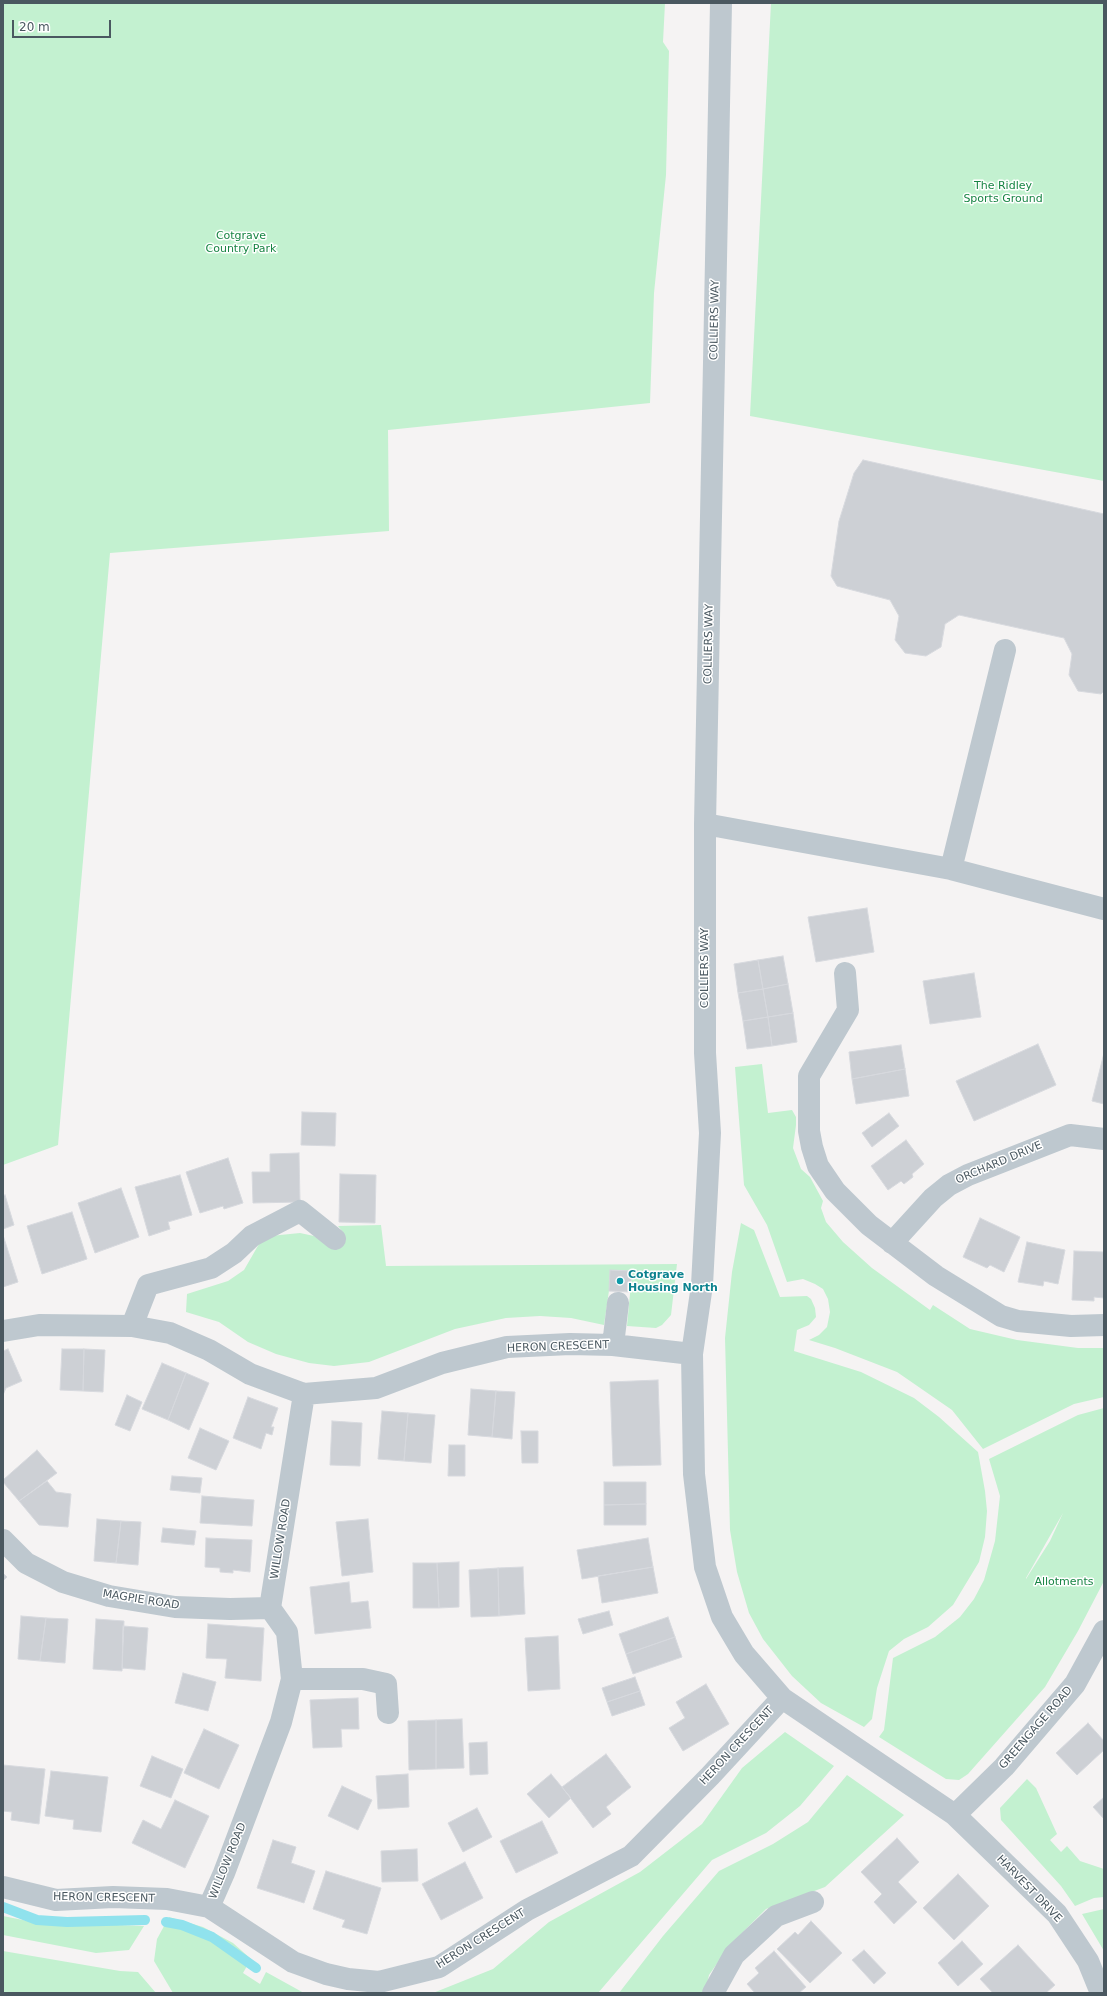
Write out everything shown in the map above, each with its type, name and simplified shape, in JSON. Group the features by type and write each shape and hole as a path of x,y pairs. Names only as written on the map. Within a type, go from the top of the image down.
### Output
{"street":[{"name":"COLLIERS WAY","path":"721,3 705,824 705,1053 710,1133 702,1285 692,1354 694,1474 704,1567 722,1617 744,1654 782,1698"},
{"path":"951,868 1005,650"},
{"path":"705,824 951,868 1104,909"},
{"path":"845,973 848,1010 809,1076 809,1131 812,1147 818,1166 835,1191 869,1225 892,1243 936,1276 1001,1316 1018,1321 1070,1326 1104,1326"},
{"name":"ORCHARD DRIVE","path":"892,1243 933,1198 949,1185 968,1175 1070,1135 1104,1139"},
{"path":"132,1326 148,1284 211,1268 234,1253 252,1236 300,1211 335,1239"},
{"path":"613,1345 618,1303"},
{"name":"HERON CRESCENT","path":"3,1331 39,1325 132,1326 170,1333 209,1350 250,1374 304,1394 376,1388 442,1363 507,1347 570,1344 613,1345 692,1354"},
{"name":"WILLOW ROAD","path":"209,1907 224,1873 281,1722 292,1679 287,1632 270,1608 304,1394"},
{"name":"MAGPIE ROAD","path":"3,1540 26,1563 63,1582 109,1596 175,1607 230,1609 270,1608"},
{"name":"GREENGAGE ROAD","path":"955,1815 1004,1767 1075,1684 1104,1631"},
{"path":"292,1679 362,1679 386,1684 388,1713"},
{"name":"HERON CRESCENT","path":"3,1886 56,1900 113,1897 167,1899 209,1907 293,1962 326,1974 348,1979 379,1982 439,1967 527,1910 631,1856 710,1776 782,1698"},
{"name":"HARVEST DRIVE","path":"782,1698 955,1815 1057,1914 1088,1961 1101,1993"},
{"path":"712,1993 734,1955 776,1916 813,1902"}],"green space":[{"name":"Cotgrave Country Park","path":"3,3 665,3 663,42 669,51 666,175 654,293 650,403 388,430 389,531 110,553 58,1145 3,1165"},
{"name":"The Ridley Sports Ground","path":"771,3 1104,3 1104,481 750,416"},
{"path":"762,1064 768,1113 792,1110 796,1117 793,1148 801,1169 810,1177 823,1201 821,1208 826,1222 843,1242 872,1268 930,1310 933,1305 970,1329 1017,1340 1078,1348 1104,1348 1104,1397 1074,1404 983,1449 952,1410 897,1372 835,1348 809,1340 819,1335 827,1327 830,1312 828,1299 823,1289 803,1279 787,1282 767,1225 744,1185 735,1067"},
{"path":"741,1223 754,1230 780,1297 807,1296 811,1299 815,1308 816,1317 809,1325 797,1330 794,1351 861,1372 914,1398 939,1417 978,1452 987,1511 985,1537 979,1562 953,1605 928,1627 904,1639 889,1651 877,1688 872,1719 864,1727 821,1703 792,1676 763,1639 749,1613 737,1572 730,1530 725,1338 732,1272"},
{"path":"381,1225 386,1266 677,1264 671,1315 662,1325 656,1328 627,1326 632,1272 612,1270 604,1325 571,1318 540,1316 506,1318 455,1329 369,1362 334,1366 309,1363 276,1354 248,1342 219,1322 186,1312 187,1294 228,1281 244,1270 259,1244 270,1236 300,1233 314,1236 328,1245 343,1232 338,1226"},
{"name":"Allotments","path":"1104,1408 1104,1581 1078,1631 1045,1687 968,1774 959,1780 946,1779 879,1737 884,1730 893,1658 935,1637 960,1617 974,1599 984,1580 995,1541 1000,1496 989,1459 1078,1415","holes":["1063,1513 1050,1541 1026,1579"]},
{"path":"785,1732 834,1766 800,1806 766,1833 712,1860 598,1993 433,1993 493,1969 549,1922 640,1872 702,1824 742,1768"},
{"path":"847,1775 904,1815 825,1887 766,1909 730,1945 709,1975 705,1993 619,1993 663,1936 719,1871 773,1844 808,1822"},
{"path":"1027,1779 1036,1788 1057,1834 1050,1840 1061,1852 1067,1846 1080,1861 1104,1869 1104,1897 1094,1898 1075,1906 1061,1886 1001,1820 1000,1808"},
{"path":"1104,1909 1104,1951 1082,1914"},
{"path":"3,1916 33,1922 144,1926 129,1950 96,1953 3,1935"},
{"path":"169,1917 203,1927 233,1943 251,1959 243,1973 260,1984 266,1972 304,1993 173,1993 154,1961 157,1939"},
{"path":"3,1951 120,1971 138,1972 156,1993 3,1993"}],"building":[{"path":"863,460 1104,514 1104,691 1101,694 1078,691 1069,675 1072,654 1064,638 959,615 945,624 941,647 926,656 905,653 895,640 899,616 890,600 837,586 831,576 839,521 854,473"},
{"path":"867,908 874,952 816,962 808,917"},
{"path":"783,956 788,984 763,989 758,960"},
{"path":"758,960 763,989 738,993 734,964"},
{"path":"974,973 981,1017 930,1024 923,981"},
{"path":"788,984 793,1013 768,1017 763,989"},
{"path":"763,989 768,1017 743,1021 738,993"},
{"path":"793,1013 797,1042 772,1046 768,1017"},
{"path":"768,1017 772,1046 747,1049 743,1021"},
{"path":"1038,1044 1056,1085 974,1121 956,1081"},
{"path":"901,1045 905,1069 852,1079 849,1052"},
{"path":"1104,1053 1104,1104 1092,1101"},
{"path":"905,1069 909,1096 856,1104 852,1079"},
{"path":"302,1112 336,1113 335,1146 301,1145"},
{"path":"889,1113 899,1126 872,1147 862,1133"},
{"path":"906,1140 924,1164 912,1174 913,1177 904,1184 901,1181 888,1190 871,1166"},
{"path":"299,1153 300,1202 253,1203 252,1172 270,1172 270,1154"},
{"path":"228,1158 243,1203 224,1209 223,1206 200,1213 186,1172"},
{"path":"340,1174 376,1175 375,1223 339,1222"},
{"path":"180,1175 192,1215 168,1222 170,1229 149,1236 135,1187"},
{"path":"121,1188 139,1237 95,1253 78,1203"},
{"path":"5,1195 14,1225 3,1229 3,1196"},
{"path":"72,1212 87,1259 42,1274 27,1226"},
{"path":"980,1218 1020,1237 1004,1272 990,1265 987,1268 963,1257"},
{"path":"3,1235 18,1282 3,1287"},
{"path":"1027,1242 1065,1250 1058,1284 1044,1281 1043,1286 1018,1282"},
{"path":"1074,1251 1104,1252 1104,1298 1094,1297 1094,1301 1072,1300"},
{"name":"Cotgrave Housing North","path":"610,1270 632,1271 630,1292 609,1291"},
{"path":"8,1349 22,1381 6,1388 3,1395 3,1351"},
{"path":"62,1349 84,1349 83,1391 60,1390"},
{"path":"84,1349 105,1350 103,1392 83,1391"},
{"path":"162,1363 186,1373 168,1420 142,1409"},
{"path":"186,1373 209,1383 189,1430 168,1420"},
{"path":"658,1380 661,1465 613,1466 610,1382"},
{"path":"471,1389 496,1391 492,1437 468,1435"},
{"path":"496,1391 515,1392 512,1439 492,1437"},
{"path":"127,1395 142,1402 130,1431 115,1425"},
{"path":"248,1397 278,1408 271,1427 274,1427 272,1435 266,1433 261,1449 233,1438"},
{"path":"382,1411 408,1413 404,1461 378,1459"},
{"path":"408,1413 435,1415 431,1463 404,1461"},
{"path":"332,1421 362,1423 360,1466 330,1465"},
{"path":"200,1428 229,1441 216,1470 188,1458"},
{"path":"521,1431 538,1431 538,1463 522,1463"},
{"path":"449,1445 465,1445 465,1476 448,1476"},
{"path":"37,1450 57,1473 19,1501 3,1482 3,1480"},
{"path":"172,1476 202,1478 200,1493 170,1490"},
{"path":"47,1481 56,1492 71,1494 68,1527 39,1525 19,1501"},
{"path":"604,1482 646,1482 646,1504 604,1505"},
{"path":"202,1496 254,1500 252,1526 200,1523"},
{"path":"646,1504 646,1525 604,1525 604,1505"},
{"path":"97,1519 121,1521 116,1563 94,1561"},
{"path":"368,1519 373,1572 342,1576 336,1522"},
{"path":"121,1521 141,1522 138,1565 116,1563"},
{"path":"163,1528 196,1531 194,1545 161,1542"},
{"path":"206,1538 252,1540 250,1572 233,1570 233,1573 220,1572 220,1568 205,1567"},
{"path":"648,1538 653,1567 582,1579 577,1550"},
{"path":"459,1562 459,1607 439,1608 437,1563"},
{"path":"413,1563 437,1563 439,1608 413,1608"},
{"path":"523,1567 525,1614 499,1616 498,1568"},
{"path":"653,1567 658,1593 602,1603 598,1576"},
{"path":"498,1568 499,1616 471,1617 469,1570"},
{"path":"3,1573 7,1577 3,1581"},
{"path":"349,1582 351,1603 368,1601 371,1628 315,1634 310,1587"},
{"path":"609,1611 613,1625 583,1634 578,1619"},
{"path":"21,1616 46,1618 40,1661 18,1659"},
{"path":"668,1617 675,1637 626,1654 619,1634"},
{"path":"46,1618 68,1619 65,1663 40,1661"},
{"path":"96,1619 124,1621 122,1671 93,1669"},
{"path":"208,1624 264,1628 261,1681 225,1678 227,1659 206,1658"},
{"path":"123,1626 148,1628 145,1670 122,1668"},
{"path":"558,1636 560,1689 528,1691 525,1638"},
{"path":"675,1637 682,1657 633,1674 626,1654"},
{"path":"183,1673 216,1682 208,1711 175,1703"},
{"path":"635,1677 640,1691 607,1702 602,1688"},
{"path":"706,1684 729,1724 683,1751 669,1728 685,1718 676,1702"},
{"path":"640,1691 645,1705 612,1716 607,1702"},
{"path":"358,1698 359,1729 341,1729 342,1747 313,1748 310,1700"},
{"path":"462,1719 464,1768 436,1769 436,1720"},
{"path":"436,1720 436,1769 409,1770 408,1721"},
{"path":"1088,1723 1104,1741 1104,1750 1077,1775 1056,1753"},
{"path":"204,1729 239,1745 219,1789 184,1773"},
{"path":"487,1742 488,1774 470,1775 469,1743"},
{"path":"606,1754 631,1787 606,1807 611,1814 593,1828 562,1787"},
{"path":"152,1756 183,1769 171,1798 140,1786"},
{"path":"3,1765 45,1769 39,1824 11,1820 12,1812 3,1811"},
{"path":"51,1771 108,1777 101,1832 73,1829 74,1820 45,1816"},
{"path":"408,1774 409,1807 378,1809 376,1776"},
{"path":"551,1774 571,1798 549,1818 527,1794"},
{"path":"342,1786 372,1800 358,1830 328,1816"},
{"path":"1104,1797 1104,1819 1093,1807"},
{"path":"175,1800 209,1816 185,1868 132,1843 143,1820 161,1829"},
{"path":"477,1808 492,1837 463,1852 448,1823"},
{"path":"542,1821 558,1853 516,1873 500,1841"},
{"path":"897,1838 919,1862 898,1882 917,1902 894,1924 874,1902 882,1894 861,1872"},
{"path":"273,1840 296,1847 291,1863 315,1871 304,1903 257,1888"},
{"path":"417,1849 418,1881 382,1882 381,1851"},
{"path":"465,1862 483,1898 441,1920 422,1884"},
{"path":"326,1871 381,1888 367,1934 342,1927 345,1920 313,1909"},
{"path":"958,1874 989,1906 954,1940 923,1908"},
{"path":"811,1921 842,1953 810,1983 777,1949 795,1932 798,1935"},
{"path":"962,1941 983,1964 958,1986 938,1963"},
{"path":"1018,1945 1055,1985 1046,1993 993,1993 980,1979"},
{"path":"864,1950 886,1973 874,1984 852,1960"},
{"path":"774,1951 806,1987 799,1993 755,1993 747,1984 759,1973 755,1968"}],"waterway":[{"path":"3,1907 37,1920 67,1922 145,1920"},
{"path":"166,1922 182,1925 212,1937 256,1968"}],"place":[{"name":"Cotgrave Housing North","path":"620,1281"}]}
